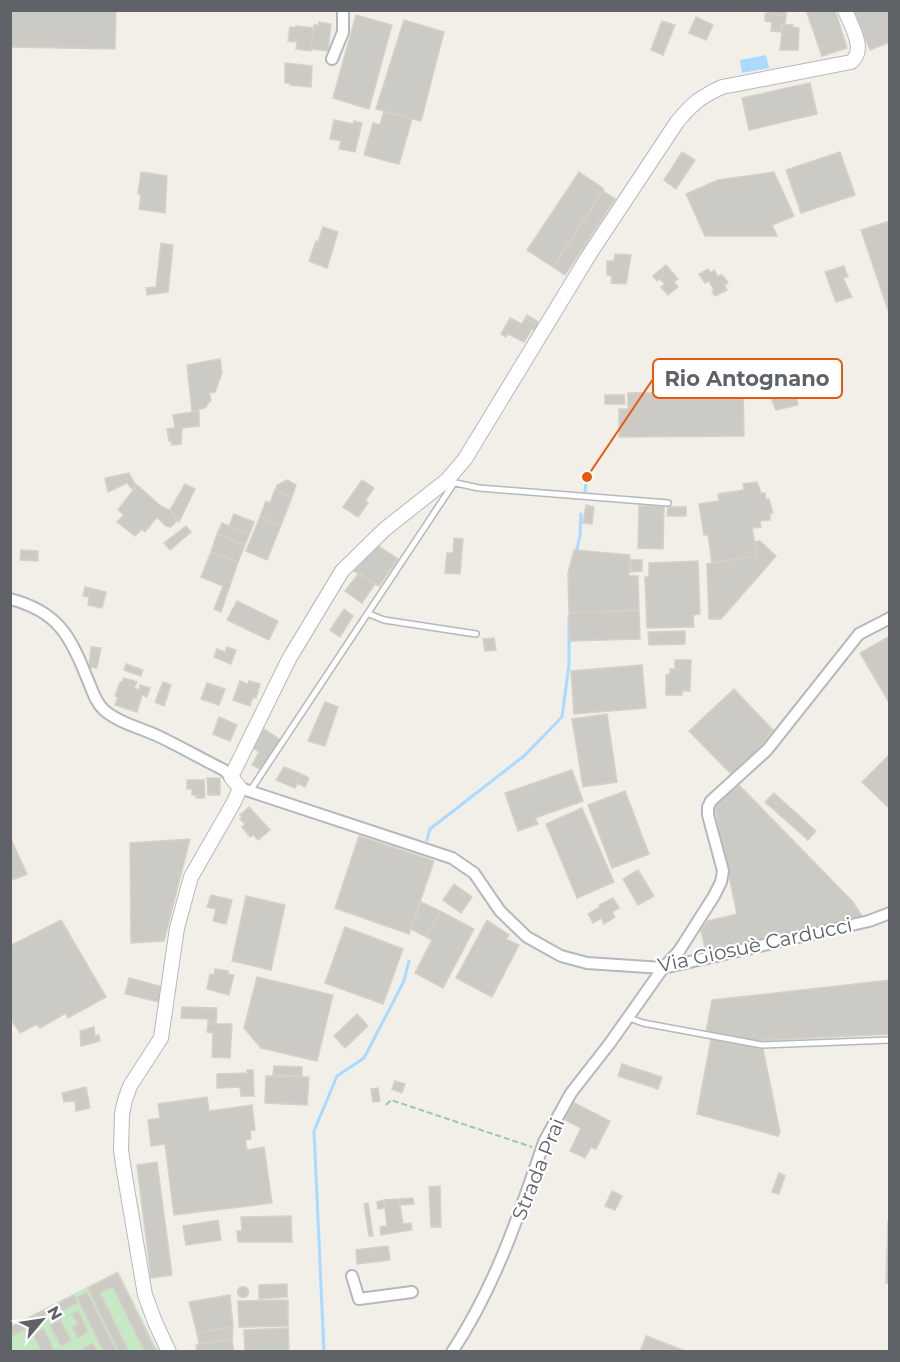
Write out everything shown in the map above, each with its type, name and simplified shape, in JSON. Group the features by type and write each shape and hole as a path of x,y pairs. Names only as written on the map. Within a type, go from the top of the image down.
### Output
{"street":[{"path":"332,59 343,32 343,10"},
{"path":"170,1352 155,1322 146,1295 121,1150 122,1114 130,1086 161,1038 177,928 191,877 234,802 289,659 342,571 385,529 451,482 589,255 677,122 688,109 703,96 722,87 851,62 858,56 859,47 845,10"},
{"name":"Via Giosuè Carducci","path":"10,599 40,610 56,621 78,654 96,699 111,715 224,770 240,785 452,858 474,873 500,911 527,937 561,956 587,963 663,968 869,921 890,914"},
{"name":"Strada Prai","path":"452,1352 468,1327 501,1262 552,1126 572,1093 629,1018 663,968 679,951 721,882 723,871 708,815 711,801 767,750 859,634 890,618"},
{"path":"352,1276 359,1299 412,1292"}],"lane":[{"path":"240,785 369,614 451,482 478,488 668,503"},
{"path":"369,614 384,620 476,634"},
{"path":"629,1018 643,1023 762,1045 890,1040"}],"path":[{"path":"386,1105 391,1100 542,1150"}],"green space":[{"path":"118,1271 158,1351 11,1352 11,1326"}],"water":[{"path":"766,55 769,68 742,73 740,60"}],"building":[{"path":"10,10 116,10 115,49 10,47"},
{"path":"767,10 786,10 786,16 767,14"},
{"path":"806,10 835,10 847,48 822,56"},
{"path":"854,10 890,10 890,42 870,50"},
{"path":"765,14 786,16 785,25 781,24 781,32 771,31 772,22 765,21"},
{"path":"356,15 392,25 369,109 333,98"},
{"path":"696,17 713,25 706,40 689,33"},
{"path":"404,20 444,32 421,121 376,109"},
{"path":"662,21 675,25 663,55 651,50"},
{"path":"319,22 331,24 328,51 311,49 314,25 319,25"},
{"path":"783,24 799,28 798,50 780,50"},
{"path":"296,26 313,28 311,51 296,49 297,42 288,41 290,27 296,28"},
{"path":"285,63 312,66 311,87 285,83"},
{"path":"810,83 817,114 749,130 742,98"},
{"path":"384,111 412,119 399,164 364,155 373,123 380,125"},
{"path":"334,120 353,124 354,121 362,123 355,152 339,149 341,141 330,139"},
{"path":"682,152 695,160 676,189 664,180"},
{"path":"840,152 855,195 801,213 786,170"},
{"path":"141,172 167,176 165,213 139,209 141,195 138,194"},
{"path":"579,172 604,189 553,267 527,250"},
{"path":"774,172 794,216 772,225 777,236 705,236 686,194 718,180"},
{"path":"603,191 615,199 565,275 553,267"},
{"path":"890,221 890,316 861,230"},
{"path":"323,227 338,232 327,268 309,261"},
{"path":"161,243 173,245 168,292 147,295 146,288 156,287"},
{"path":"615,254 631,255 626,284 611,283 612,276 607,275 607,261 614,261"},
{"path":"666,265 678,279 674,282 678,287 668,295 661,287 665,284 660,279 665,274 661,269"},
{"path":"844,266 848,277 843,278 852,297 836,302 825,272"},
{"path":"661,269 665,274 657,281 653,276"},
{"path":"708,269 710,273 714,270 718,277 721,275 724,277 728,283 724,285 727,290 715,296 709,281 705,283 699,274"},
{"path":"527,315 540,323 539,326 525,318"},
{"path":"510,318 522,324 525,318 539,326 536,331 532,329 524,342 508,334 506,337 501,334"},
{"path":"220,359 222,373 215,392 209,393 211,400 205,408 192,411 187,365"},
{"path":"717,384 743,384 744,436 619,437 619,409 628,409 628,393 717,392"},
{"path":"780,386 781,390 794,387 798,405 776,410 767,389"},
{"path":"605,395 624,395 625,404 605,404"},
{"path":"199,411 199,426 182,428 181,444 172,445 167,429 175,428 173,415"},
{"path":"129,473 136,486 133,490 127,483 108,492 105,478"},
{"path":"287,480 296,485 292,497 275,490 277,485"},
{"path":"362,480 374,488 365,501 368,503 358,517 343,507"},
{"path":"757,482 761,493 765,493 766,500 769,499 773,513 770,513 770,520 760,521 761,527 752,528 757,556 712,563 708,535 704,535 699,504 719,501 718,494 744,490 743,484"},
{"path":"185,484 195,489 179,522 170,510"},
{"path":"137,485 161,506 170,510 177,521 171,527 166,526 157,517 145,532 142,529 135,536 117,522 124,515 118,510"},
{"path":"275,490 292,497 281,525 260,517 266,501 270,503"},
{"path":"586,505 594,507 592,524 583,523"},
{"path":"639,506 664,506 663,549 638,548"},
{"path":"686,507 686,516 667,516 668,508"},
{"path":"234,514 254,522 249,535 229,526"},
{"path":"260,517 281,525 267,560 246,551"},
{"path":"222,523 249,535 245,545 217,534"},
{"path":"186,526 191,532 170,550 164,543"},
{"path":"217,534 245,545 238,562 211,552"},
{"path":"454,538 463,539 460,574 445,573 447,553 453,553"},
{"path":"760,541 776,556 721,619 709,619 707,564 757,556 754,542"},
{"path":"377,545 398,559 379,586 354,571"},
{"path":"21,550 38,551 38,561 20,560"},
{"path":"574,550 630,555 629,576 638,576 639,610 569,613 568,573"},
{"path":"211,552 238,562 221,612 214,609 223,586 201,577"},
{"path":"631,560 642,560 642,571 631,572"},
{"path":"698,561 700,614 693,615 694,627 647,628 645,577 649,577 649,563"},
{"path":"359,573 375,584 362,603 345,591"},
{"path":"85,587 106,592 102,608 88,605 89,597 83,596"},
{"path":"237,601 278,621 269,640 227,620"},
{"path":"344,609 353,616 340,637 330,630"},
{"path":"639,610 640,639 570,641 569,613"},
{"path":"685,631 685,644 649,645 648,632"},
{"path":"890,636 890,704 860,653"},
{"path":"494,638 496,650 485,651 483,639"},
{"path":"91,647 101,648 97,668 89,667"},
{"path":"227,647 236,650 231,664 214,657 217,649 225,652"},
{"path":"675,660 691,660 690,691 682,691 682,695 666,695 666,675 670,674 670,669 675,669"},
{"path":"126,664 143,670 141,676 124,670"},
{"path":"642,665 646,708 574,714 571,671"},
{"path":"124,678 137,682 134,688 139,690 140,685 150,688 147,697 142,695 137,712 115,705 118,697 115,696"},
{"path":"240,681 260,684 256,698 253,697 250,706 233,700"},
{"path":"163,682 171,685 164,706 155,702"},
{"path":"207,683 225,689 219,705 201,699"},
{"path":"734,689 773,730 756,752 731,774 689,731"},
{"path":"325,702 338,707 325,746 308,741"},
{"path":"607,714 617,782 583,787 572,719"},
{"path":"219,717 237,725 230,741 213,734"},
{"path":"264,729 282,741 266,765 264,763 260,769 252,765 259,752 253,748"},
{"path":"890,754 890,809 862,782"},
{"path":"284,767 301,774 295,788 276,780"},
{"path":"572,770 583,801 535,818 538,824 518,831 505,793"},
{"path":"301,774 309,778 305,787 297,783"},
{"path":"207,778 220,778 220,795 208,795"},
{"path":"187,780 204,780 205,798 196,798 196,795 192,795 192,789 187,789"},
{"path":"739,785 853,902 862,916 706,952 701,931 708,921 737,914 715,809"},
{"path":"625,791 649,854 612,868 588,805"},
{"path":"774,793 816,831 808,840 765,802"},
{"path":"249,807 270,830 258,840 253,835 250,837 242,827 245,824 240,819 242,817 240,815"},
{"path":"582,808 614,882 577,898 546,824"},
{"path":"359,836 434,861 409,934 335,908"},
{"path":"10,837 27,874 10,881"},
{"path":"190,839 164,941 131,943 130,843"},
{"path":"638,870 654,896 638,905 623,879"},
{"path":"454,884 472,897 461,913 443,900"},
{"path":"211,895 232,900 226,924 213,921 216,909 207,907"},
{"path":"246,896 285,905 271,970 232,961"},
{"path":"613,898 619,908 612,912 615,917 604,924 601,918 593,923 588,914"},
{"path":"421,902 440,911 426,937 411,929"},
{"path":"440,911 474,929 443,988 415,973 432,940 426,937"},
{"path":"61,920 106,997 68,1018 66,1013 40,1028 37,1024 20,1033 10,1018 10,946"},
{"path":"487,920 509,935 506,939 519,945 492,997 456,978"},
{"path":"345,927 403,949 383,1004 325,983"},
{"path":"215,969 228,971 228,974 234,975 229,995 207,989 210,974 214,975"},
{"path":"257,977 333,995 317,1061 261,1048 244,1028"},
{"path":"129,978 163,987 159,1002 125,994"},
{"path":"890,980 890,1034 753,1041 706,1032 712,1000"},
{"path":"182,1007 217,1008 216,1024 208,1024 208,1019 181,1018"},
{"path":"357,1014 368,1026 345,1048 334,1036"},
{"path":"208,1024 232,1024 230,1058 212,1057 213,1033 207,1032"},
{"path":"94,1027 95,1036 99,1035 100,1041 81,1046 80,1031"},
{"path":"711,1039 763,1049 780,1132 778,1136 697,1114"},
{"path":"622,1064 662,1077 658,1089 618,1076"},
{"path":"274,1066 302,1067 302,1076 273,1075"},
{"path":"247,1070 253,1070 254,1096 241,1096 240,1087 217,1088 217,1074 247,1073"},
{"path":"266,1076 309,1077 307,1105 265,1103"},
{"path":"395,1081 405,1084 402,1093 392,1089"},
{"path":"86,1087 90,1108 76,1111 75,1101 64,1102 62,1093"},
{"path":"378,1088 380,1101 373,1102 371,1089"},
{"path":"207,1097 209,1111 252,1105 255,1130 250,1131 251,1139 245,1140 247,1150 264,1147 272,1203 174,1215 165,1144 151,1146 148,1120 160,1118 158,1104"},
{"path":"574,1103 610,1121 596,1149 591,1147 585,1158 570,1151 581,1128 565,1120"},
{"path":"157,1162 172,1275 151,1278 137,1165"},
{"path":"779,1173 785,1176 779,1194 772,1192"},
{"path":"440,1186 441,1227 431,1227 429,1187"},
{"path":"612,1191 622,1196 615,1210 605,1206"},
{"path":"413,1198 414,1204 400,1205 399,1199"},
{"path":"399,1199 403,1224 411,1223 412,1230 381,1235 380,1227 387,1226 384,1200"},
{"path":"384,1200 385,1208 378,1209 377,1202"},
{"path":"368,1203 373,1236 369,1236 364,1204"},
{"path":"291,1216 292,1242 238,1242 237,1231 242,1231 241,1217"},
{"path":"218,1220 221,1240 186,1245 183,1226"},
{"path":"888,1222 890,1222 890,1283 886,1283"},
{"path":"388,1246 390,1260 357,1264 356,1250"},
{"path":"117,1273 156,1352 145,1352 113,1287 100,1293 129,1352 119,1352 88,1288"},
{"path":"287,1284 287,1297 259,1299 259,1285"},
{"path":"243,1287 247,1288 247,1296 243,1297 239,1296 238,1292 239,1288"},
{"path":"87,1292 117,1352 104,1352 77,1297"},
{"path":"74,1295 78,1303 10,1337 10,1327"},
{"path":"230,1295 233,1327 197,1333 189,1302"},
{"path":"288,1300 288,1326 239,1327 238,1301"},
{"path":"78,1311 88,1332 78,1338 72,1327 78,1324 72,1314"},
{"path":"60,1320 71,1341 61,1346 50,1325"},
{"path":"233,1327 232,1339 199,1344 197,1333"},
{"path":"288,1328 289,1352 245,1352 244,1330"},
{"path":"44,1329 54,1351 52,1352 42,1352 33,1334"},
{"path":"646,1336 688,1352 640,1352"},
{"path":"232,1339 234,1352 197,1352 196,1345"},
{"path":"93,1343 97,1352 90,1350 85,1352 83,1348"}],"waterway":[{"path":"585,491 587,477"},
{"path":"576,554 581,514"},
{"path":"427,840 430,829 524,756 562,717 569,665 569,617"},
{"path":"324,1352 314,1131 337,1076 364,1058 404,981 409,961"}],"place":[{"name":"Rio Antognano","path":"587,477"}]}
